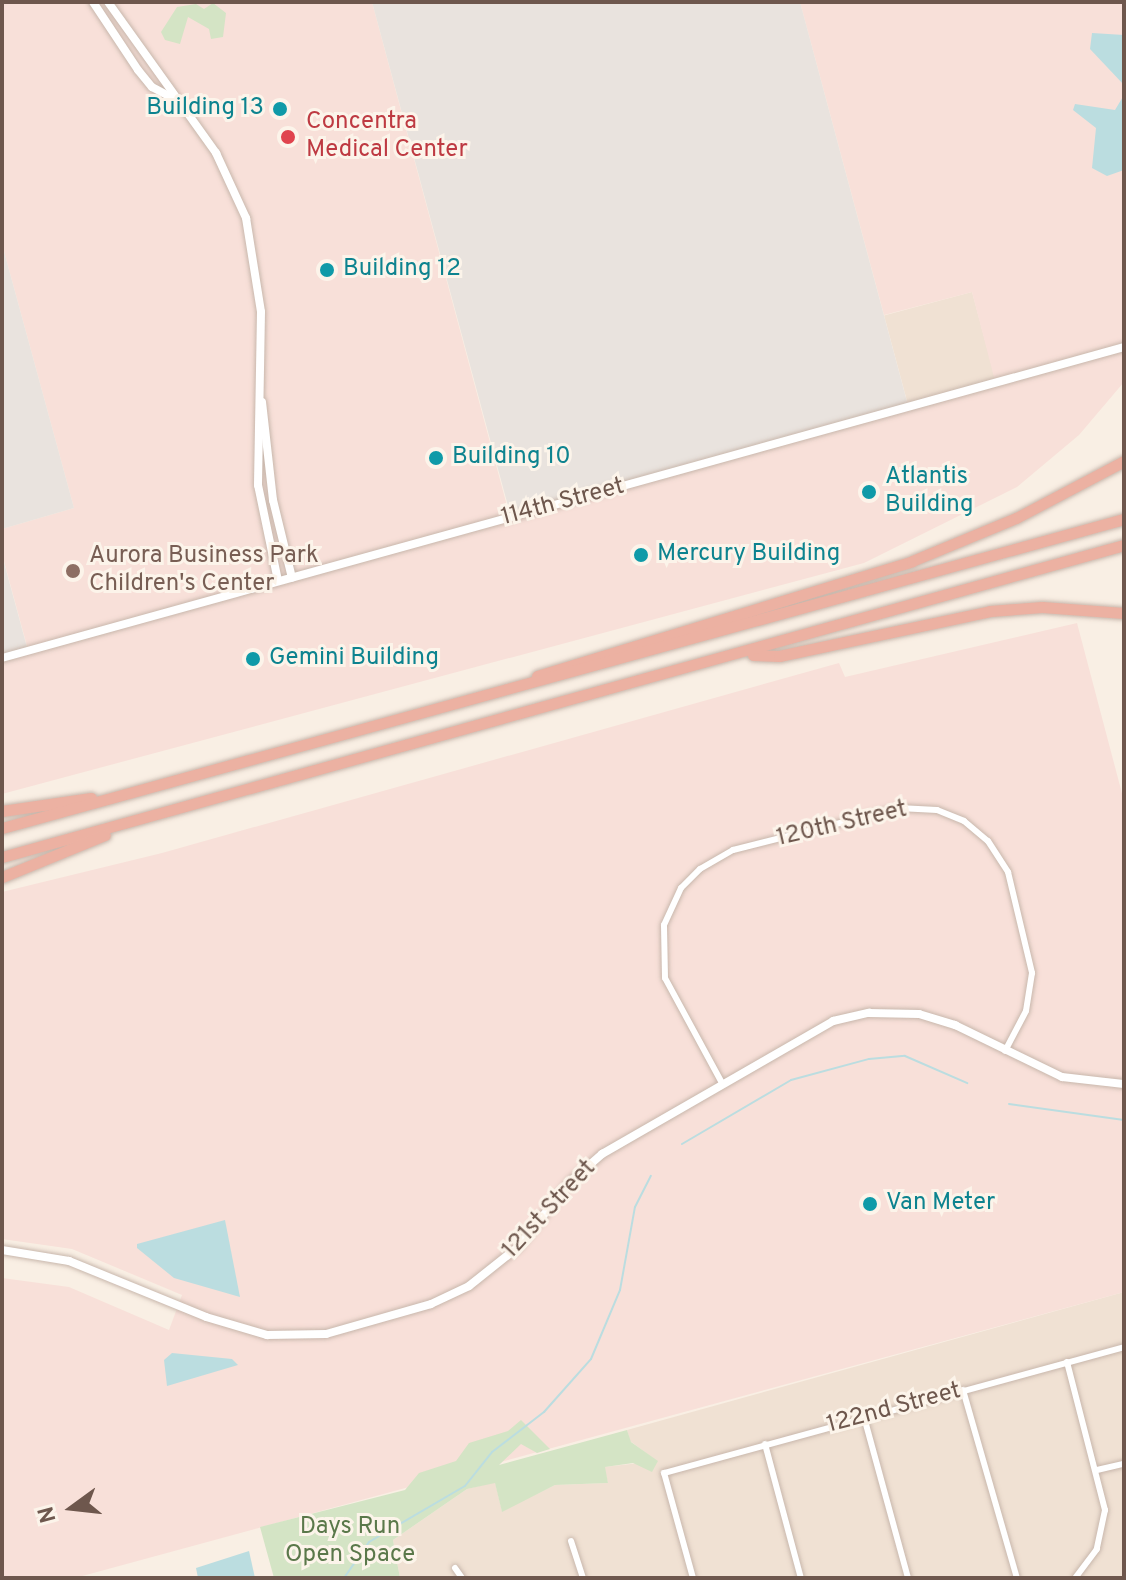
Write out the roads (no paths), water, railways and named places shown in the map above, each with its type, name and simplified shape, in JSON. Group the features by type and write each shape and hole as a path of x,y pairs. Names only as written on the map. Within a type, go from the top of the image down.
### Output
{"highway":[{"path":"452,707 567,665 912,561 1016,518 1124,461"},
{"path":"2,828 452,707 1124,519"},
{"path":"2,857 741,654 1124,545"},
{"path":"741,654 779,656 990,611 1042,607 1124,613"},
{"path":"2,811 139,792"},
{"path":"2,877 149,816"}],"street":[{"path":"93,2 152,87 177,101"},
{"path":"108,2 216,153 246,218 260,289 262,402 273,500 292,578"},
{"name":"114th Street","path":"2,658 1124,347"},
{"path":"262,402 256,433 258,485 278,581"},
{"name":"120th Street","path":"722,1083 670,991 661,950 668,912 681,888 700,869 733,850 899,808 924,808 951,815 982,834 1012,884 1032,973 1026,1011 1005,1051"},
{"name":"121st Street","path":"2,1250 69,1261 216,1320 267,1335 343,1330 431,1304 478,1281 518,1247 585,1168 817,1028 869,1013 929,1016 1062,1077 1124,1084"},
{"name":"122nd Street","path":"693,1578 664,1473 1124,1347"},
{"path":"1067,1362 1097,1470 1104,1525 1097,1549 1075,1578"},
{"path":"963,1390 1017,1578"},
{"path":"864,1417 908,1578"},
{"path":"765,1444 801,1578"},
{"path":"1097,1470 1124,1464"},
{"path":"571,1541 583,1578"},
{"path":"455,1568 462,1578"}],"water":[{"path":"1092,33 1124,35 1124,85 1090,49"},
{"path":"1124,95 1124,170 1107,176 1092,168 1096,128 1073,110 1075,104 1115,110"},
{"path":"225,1220 240,1297 174,1278 137,1248 137,1244"},
{"path":"172,1353 232,1359 238,1365 167,1386 164,1360"},
{"path":"249,1551 255,1578 198,1578 196,1568"}],"waterway":[{"path":"682,1144 791,1080 869,1059 905,1056 967,1083"},
{"path":"1009,1104 1124,1120"},
{"path":"344,1578 369,1542 465,1486 492,1452 544,1412 591,1359 620,1290 635,1207 651,1176"}],"place":[{"name":"Building 13","path":"280,109"},
{"name":"Concentra Medical Center","path":"288,137"},
{"name":"Building 12","path":"327,270"},
{"name":"Building 10","path":"436,458"},
{"name":"Atlantis Building","path":"869,492"},
{"name":"Mercury Building","path":"641,555"},
{"name":"Aurora Business Park Children's Center","path":"73,571"},
{"name":"Gemini Building","path":"253,659"},
{"name":"Van Meter","path":"870,1204"}],"park label":[{"name":"Days Run Open Space","path":"350,1542"}]}
